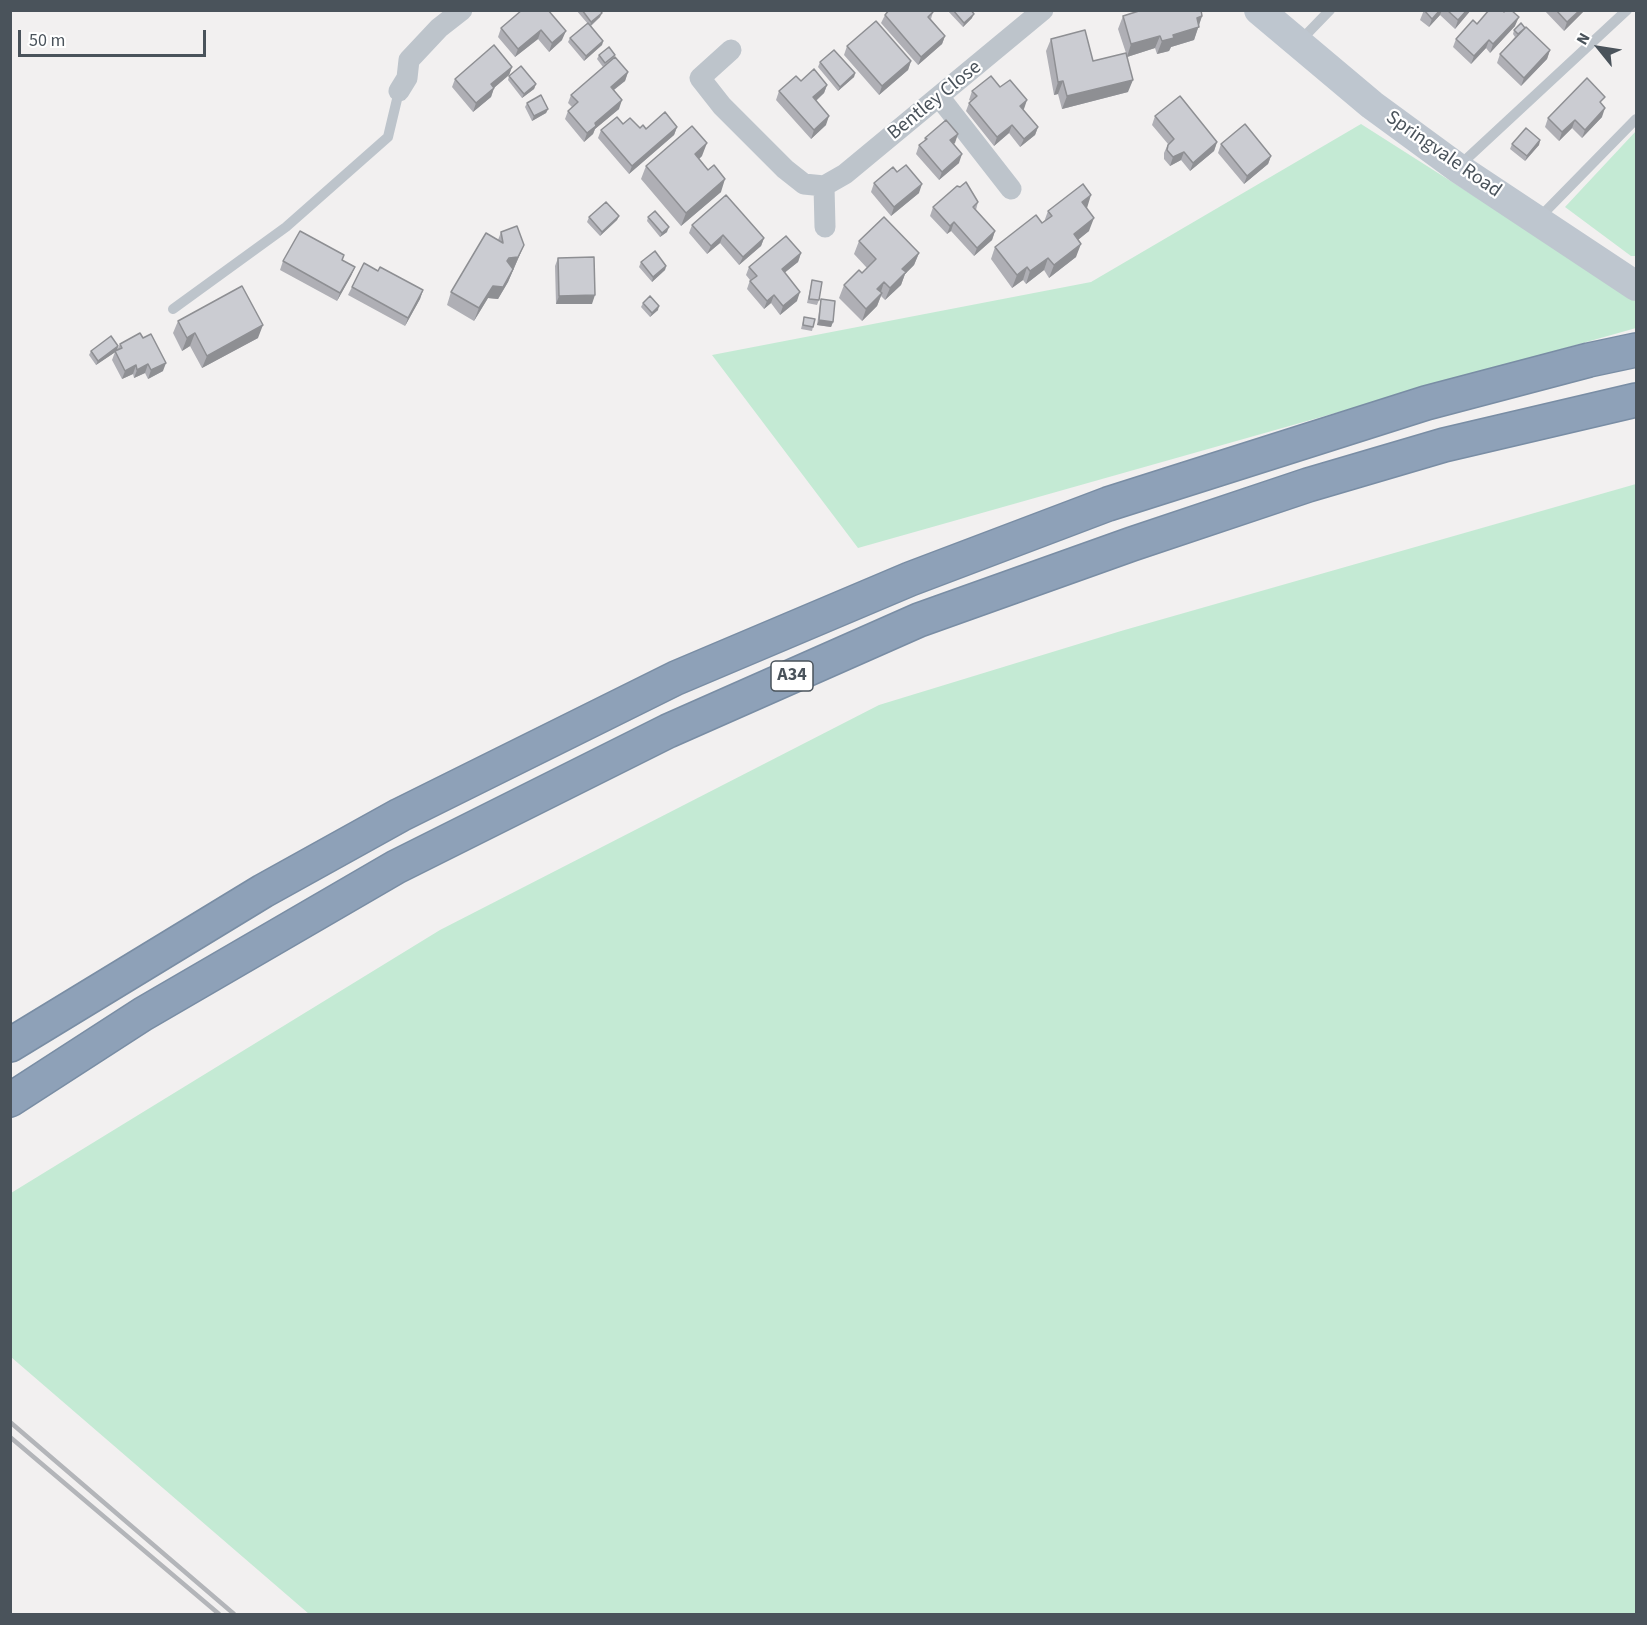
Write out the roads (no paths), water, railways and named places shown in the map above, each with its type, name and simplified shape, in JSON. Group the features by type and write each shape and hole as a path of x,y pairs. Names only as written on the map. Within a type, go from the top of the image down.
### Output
{"highway":[{"name":"A34","path":"10,1045 263,891 400,815 676,678 910,579 1108,504 1426,403 1588,360 1636,350"},
{"name":"A34","path":"10,1100 143,1014 396,867 668,731 919,620 1132,543 1308,485 1444,445 1636,400"}],"street":[{"path":"399,91 407,78 409,60 439,28 462,10"},
{"name":"Bentley Close","path":"824,186 845,174 940,98 1043,10"},
{"name":"Springvale Road","path":"1268,13 1298,43 1372,105 1458,168 1636,286"},
{"path":"731,50 700,78 722,106 785,169 804,184 824,186 825,227"},
{"path":"940,98 1011,189"}],"lane":[{"path":"1298,43 1330,10"},
{"path":"1458,168 1627,10"},
{"path":"173,309 286,227 388,137 399,91"},
{"path":"1537,220 1636,119"}],"railway":[{"path":"10,1422 234,1614"},
{"path":"10,1437 219,1614"}]}
